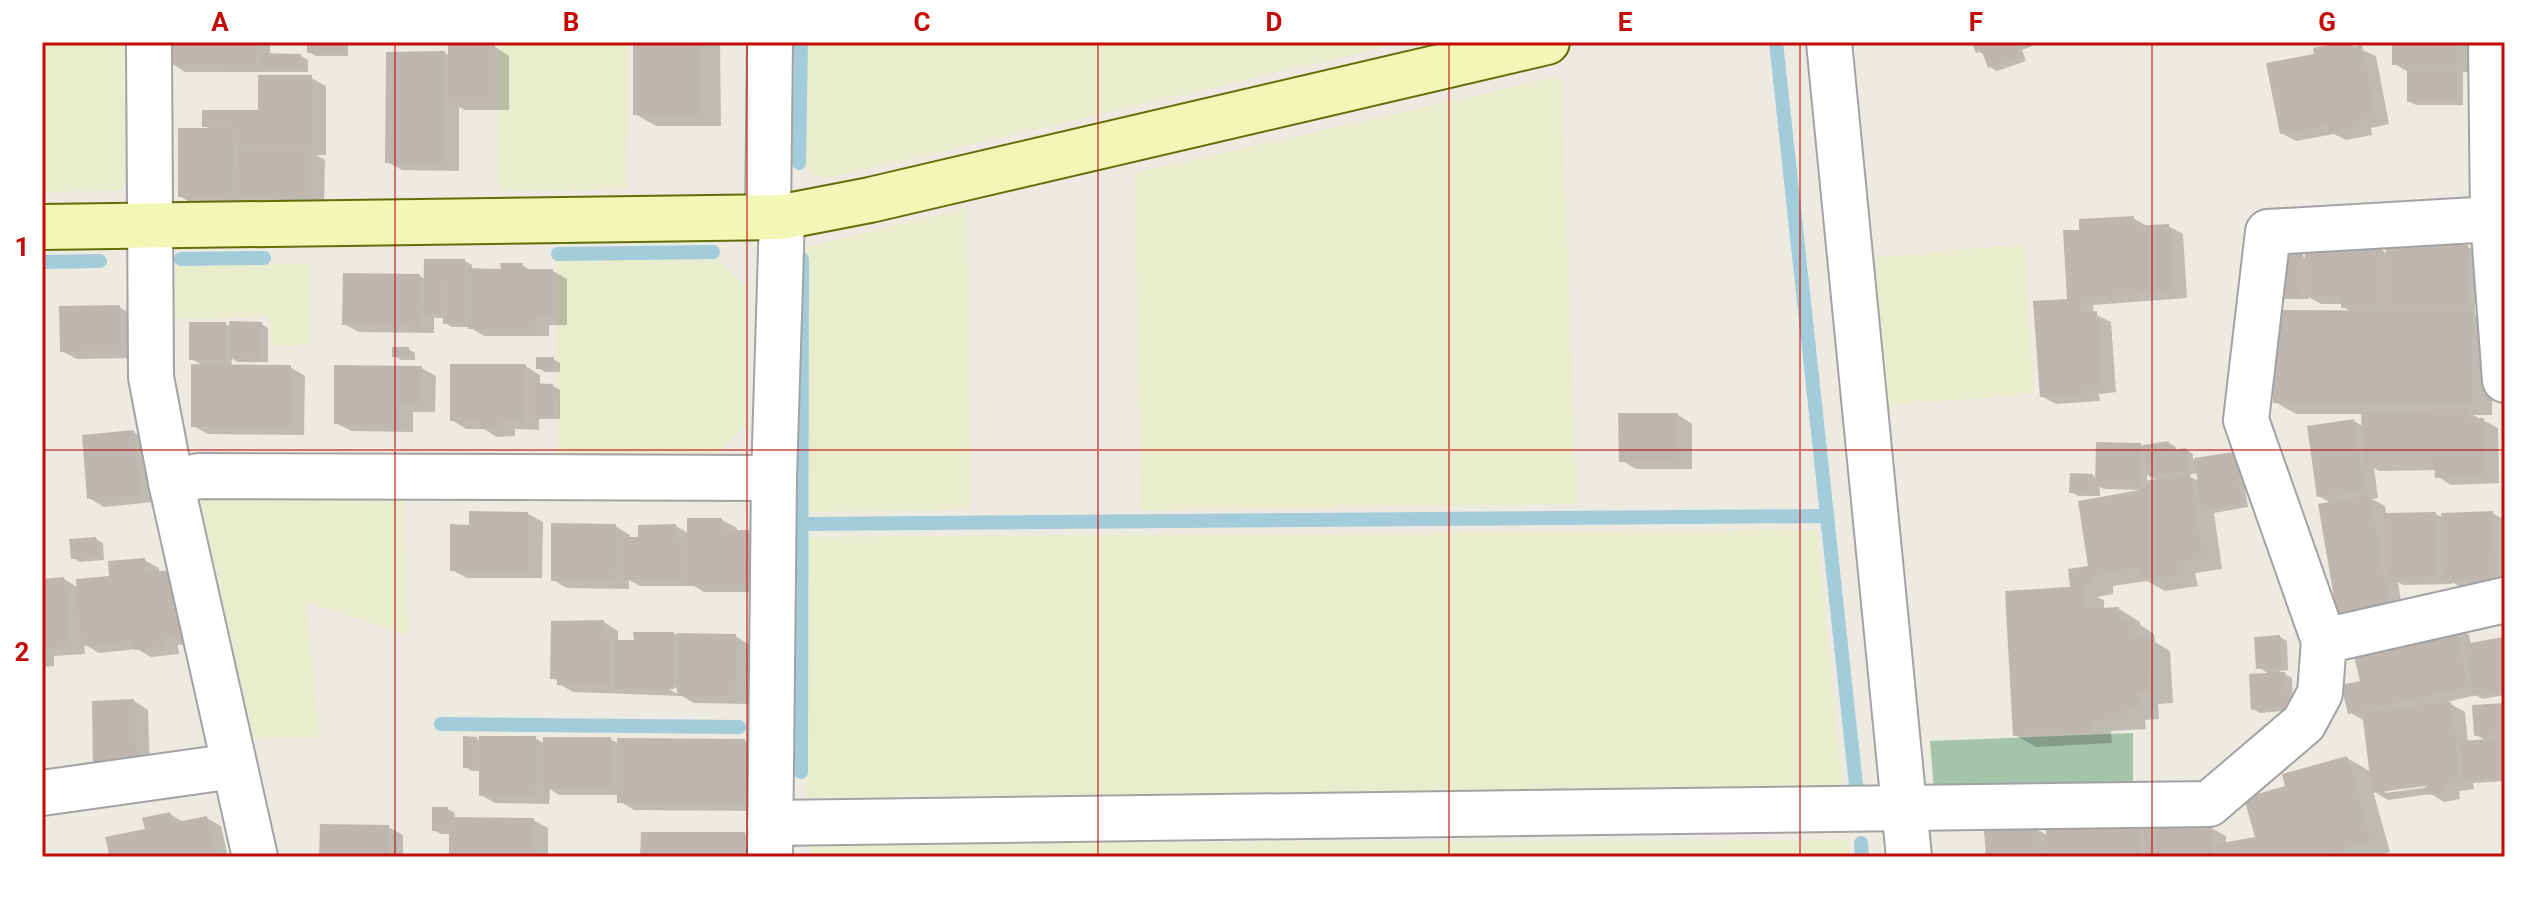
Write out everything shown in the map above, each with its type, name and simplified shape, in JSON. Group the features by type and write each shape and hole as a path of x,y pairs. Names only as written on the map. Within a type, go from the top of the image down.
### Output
{"street":[{"path":"149,42 151,377 171,482 255,857"},
{"path":"770,42 775,218 770,840 1904,808 2209,804 2304,723 2320,693 2324,641 2246,420 2268,232 2493,219"},
{"path":"42,227 775,218 870,200 1547,42"},
{"path":"1829,42 1909,857"},
{"path":"2491,42 2493,219 2505,380"},
{"path":"171,482 199,476 774,478"},
{"path":"2324,641 2505,600"},
{"path":"42,793 234,766"}],"green space":[{"path":"42,42 134,42 135,163 121,190 42,192"},
{"path":"498,42 628,42 627,189 498,191"},
{"path":"807,42 1407,42 824,179 806,168"},
{"path":"1561,76 1577,504 1140,510 1135,173"},
{"path":"967,208 970,509 806,512 807,247"},
{"path":"2024,244 2034,394 1888,405 1870,258"},
{"path":"716,258 746,287 745,427 715,456 557,454 556,260"},
{"path":"310,264 310,345 271,346 269,317 175,318 176,265"},
{"path":"209,493 404,493 408,635 306,602 320,738 254,739 201,504"},
{"path":"1817,530 1843,793 806,797 808,537"},
{"path":"2133,733 2133,789 1934,792 1930,741"},
{"path":"1848,840 1850,857 811,857 811,844"}],"building":[{"path":"169,42 256,42 256,65 169,64"},
{"path":"307,42 342,42 342,53 307,53"},
{"path":"633,42 700,42 701,115 633,115"},
{"path":"1972,42 2015,42 2020,57 1988,68 1982,51 1976,53"},
{"path":"2347,42 2350,48 2362,45 2375,117 2357,120 2359,127 2329,133 2328,125 2280,134 2266,63 2314,54 2313,48"},
{"path":"2392,42 2457,42 2457,65 2392,65"},
{"path":"448,45 495,45 495,103 448,103"},
{"path":"445,51 445,163 385,163 386,52"},
{"path":"260,53 301,54 302,69 260,68"},
{"path":"2407,69 2457,69 2457,102 2407,102"},
{"path":"258,75 312,75 312,148 236,147 236,127 202,127 202,110 258,110"},
{"path":"178,128 234,128 233,198 178,197"},
{"path":"237,150 311,150 310,197 236,196"},
{"path":"2134,216 2134,226 2169,224 2173,291 2079,298 2081,313 2097,311 2102,385 2085,386 2086,394 2040,397 2033,301 2067,299 2063,230 2079,230 2079,219"},
{"path":"2386,244 2468,245 2468,309 2385,309"},
{"path":"2305,249 2383,249 2383,308 2341,308 2341,297 2305,297"},
{"path":"2273,254 2303,254 2302,296 2273,297"},
{"path":"424,259 465,259 465,324 443,324 443,264 441,315 423,315"},
{"path":"500,263 523,263 523,269 553,269 553,317 535,318 535,329 468,329 468,268 501,269"},
{"path":"343,273 420,274 420,326 342,325"},
{"path":"120,305 121,350 60,352 59,306"},
{"path":"2274,310 2472,311 2472,404 2273,403"},
{"path":"229,321 262,322 261,359 229,359"},
{"path":"189,322 226,322 225,360 189,360"},
{"path":"392,347 409,347 409,357 392,357"},
{"path":"536,357 554,357 553,369 536,369"},
{"path":"191,364 291,365 290,427 191,427"},
{"path":"450,364 526,364 525,422 501,422 501,429 480,429 480,422 450,421"},
{"path":"334,365 422,366 421,405 399,405 399,425 334,424"},
{"path":"529,383 553,384 554,416 529,416"},
{"path":"2468,409 2468,418 2484,418 2485,476 2435,478 2434,463 2363,463 2361,412"},
{"path":"1618,413 1678,413 1678,461 1619,462"},
{"path":"2354,419 2364,491 2317,497 2307,426"},
{"path":"134,430 140,495 87,499 82,435"},
{"path":"2169,441 2171,450 2186,448 2189,470 2149,477 2143,445"},
{"path":"2096,442 2141,443 2140,487 2095,486"},
{"path":"2234,452 2242,504 2202,511 2194,458"},
{"path":"2070,473 2093,474 2093,493 2069,493"},
{"path":"2190,474 2202,557 2175,562 2178,575 2142,580 2140,567 2093,575 2093,583 2070,587 2068,569 2088,566 2078,501 2145,489 2144,481"},
{"path":"2370,495 2389,606 2337,615 2318,504"},
{"path":"469,511 528,512 528,571 450,571 450,524 469,525"},
{"path":"2493,511 2495,578 2442,579 2441,513"},
{"path":"2436,512 2437,576 2386,578 2385,513"},
{"path":"687,518 722,518 723,530 749,530 748,585 687,585"},
{"path":"551,523 616,524 615,581 551,581"},
{"path":"676,524 676,538 685,538 685,579 623,579 623,537 638,537 638,525"},
{"path":"96,537 98,557 71,559 69,539"},
{"path":"145,558 146,572 177,570 182,636 164,638 165,646 134,650 133,640 82,646 76,579 109,576 108,561"},
{"path":"64,577 71,646 42,649 42,579"},
{"path":"2084,586 2085,609 2119,607 2120,620 2134,619 2135,637 2149,637 2153,692 2138,693 2138,708 2125,709 2126,718 2091,720 2092,732 2013,736 2005,591"},
{"path":"604,620 604,635 611,635 610,686 557,685 557,679 550,679 551,621"},
{"path":"2454,625 2469,686 2348,714 2341,685 2360,681 2352,648"},
{"path":"633,632 674,632 674,689 614,689 614,640 634,640"},
{"path":"677,633 736,634 735,696 677,696"},
{"path":"2280,635 2281,667 2256,669 2254,637"},
{"path":"2503,637 2505,691 2473,696 2464,644"},
{"path":"2285,672 2287,707 2251,710 2249,674"},
{"path":"134,699 136,767 93,768 92,701"},
{"path":"2451,702 2460,782 2445,783 2446,792 2427,795 2426,786 2372,793 2362,712"},
{"path":"2505,703 2505,734 2474,736 2472,705"},
{"path":"463,736 477,737 477,768 463,768"},
{"path":"479,736 536,736 535,797 479,796"},
{"path":"543,737 611,737 611,787 543,788"},
{"path":"617,738 745,739 745,804 617,803"},
{"path":"2505,738 2505,777 2463,780 2460,741"},
{"path":"2347,756 2371,841 2312,857 2219,857 2216,844 2255,837 2244,798 2285,786 2282,774"},
{"path":"432,807 448,807 447,832 432,831"},
{"path":"170,812 172,823 207,816 215,857 110,857 105,837 145,829 142,818"},
{"path":"449,817 534,818 533,857 449,857"},
{"path":"320,824 389,825 389,857 319,857"},
{"path":"2140,825 2141,857 2047,857 2046,829"},
{"path":"2212,826 2213,857 2145,857 2144,828"},
{"path":"2038,828 2040,857 1986,857 1984,830"},
{"path":"641,832 745,832 744,857 640,857"}],"waterway":[{"path":"799,163 801,42"},
{"path":"1776,42 1856,785"},
{"path":"558,254 713,252"},
{"path":"181,259 264,258"},
{"path":"801,772 802,259"},
{"path":"42,262 100,261"},
{"path":"802,524 1827,516"},
{"path":"441,724 739,727"},
{"path":"1861,843 1862,857"}]}
